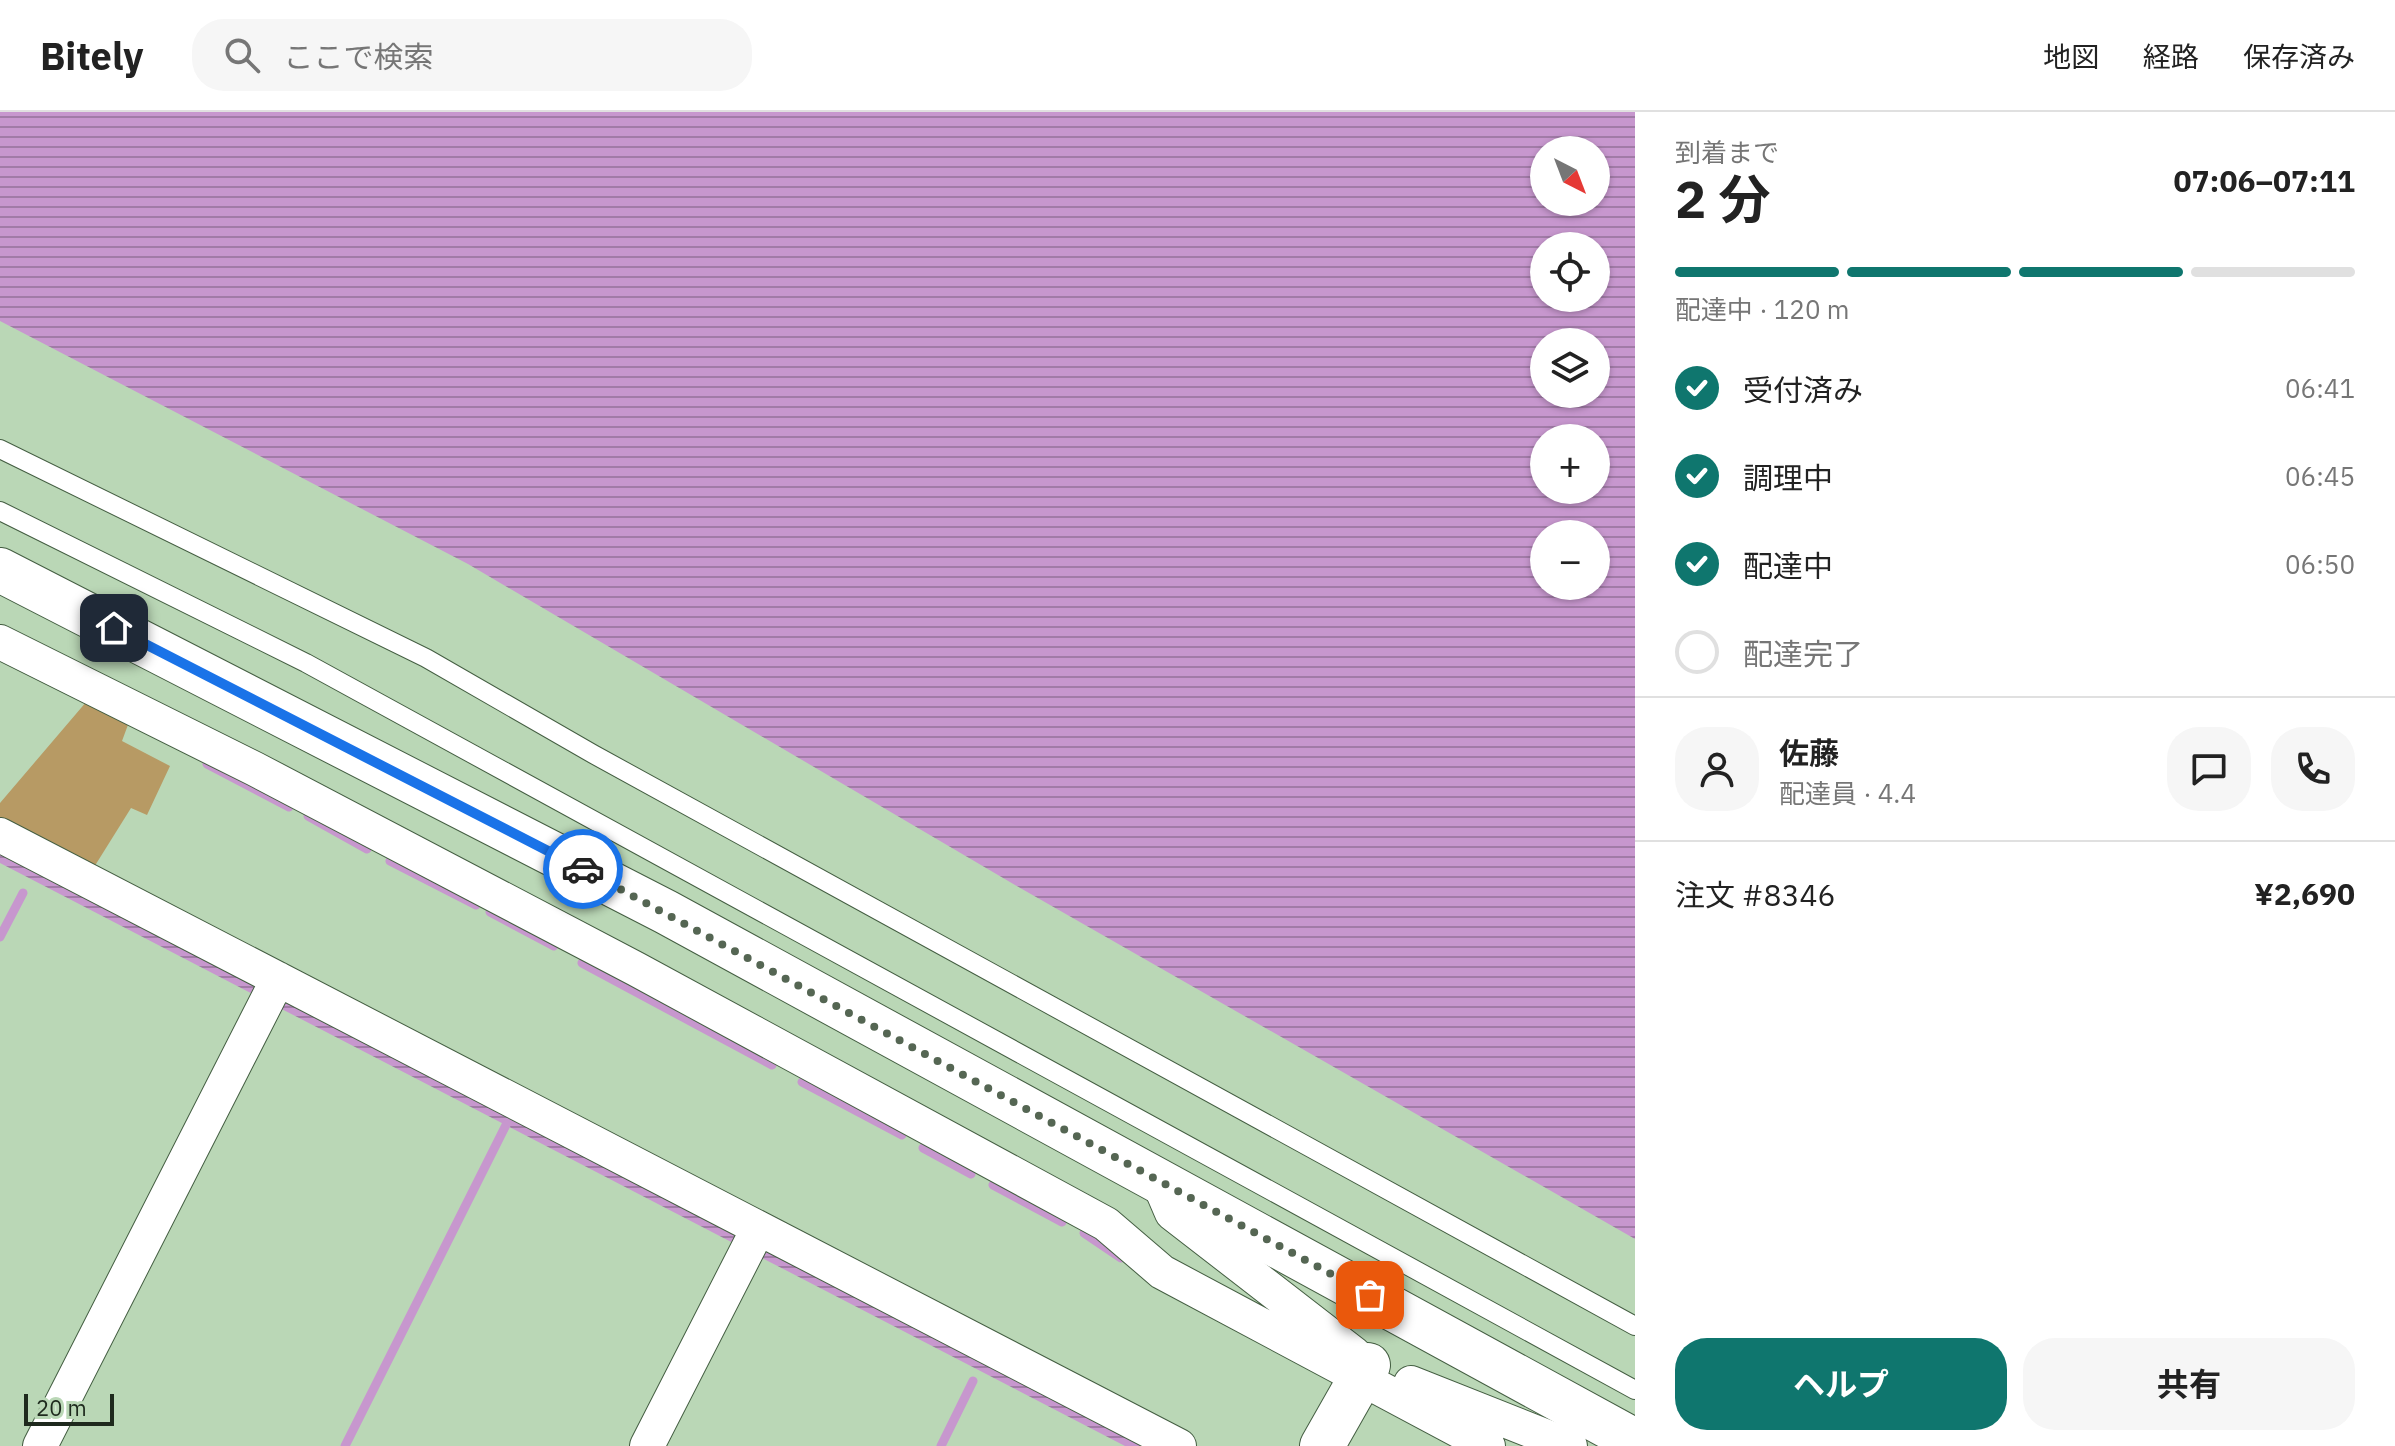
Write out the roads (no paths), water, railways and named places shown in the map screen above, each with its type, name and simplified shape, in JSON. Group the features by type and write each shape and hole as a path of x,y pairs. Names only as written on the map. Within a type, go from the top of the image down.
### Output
{"street":[{"path":"0,570 666,912 1635,1441"},
{"path":"0,642 255,769 636,969 1106,1224 1162,1272 1366,1370 1570,1446"},
{"path":"0,835 272,992 753,1239 1179,1446"},
{"path":"40,1446 272,992"},
{"path":"1157,1178 1172,1213 1366,1370 1488,1446"},
{"path":"647,1446 753,1239"},
{"path":"1322,1446 1366,1370"}],"lane":[{"path":"0,449 426,658 593,754 1635,1326"},
{"path":"0,511 306,663 1635,1390"}],"waterway":[{"path":"207,764 289,807"},
{"path":"308,816 367,849"},
{"path":"390,861 476,905"},
{"path":"0,937 23,893"},
{"path":"490,912 554,946"},
{"path":"582,963 772,1065"},
{"path":"802,1082 902,1135"},
{"path":"345,1446 506,1125"},
{"path":"923,1148 971,1174"},
{"path":"993,1185 1062,1222"},
{"path":"1084,1233 1121,1258"},
{"path":"941,1446 973,1381"}]}
